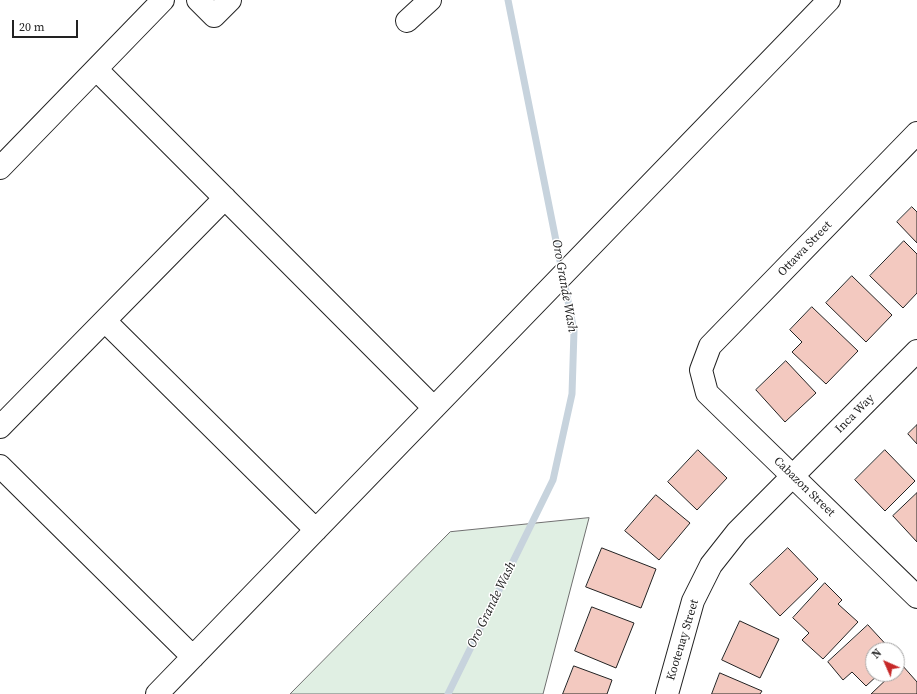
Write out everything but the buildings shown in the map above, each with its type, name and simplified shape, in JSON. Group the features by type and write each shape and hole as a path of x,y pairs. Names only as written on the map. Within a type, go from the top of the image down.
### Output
{"street":[{"path":"0,168 163,0"},
{"path":"198,0 214,16 230,0"},
{"path":"407,21 430,0"},
{"path":"157,694 829,0"},
{"path":"96,69 434,408"},
{"name":"Ottawa Street","path":"701,370 710,346 917,133"},
{"path":"0,427 225,198"},
{"path":"105,321 316,530"},
{"name":"Inca Way","path":"793,477 917,351"},
{"name":"Cabazon Street","path":"701,370 707,393 917,597"},
{"path":"0,466 193,657"},
{"name":"Kootenay Street","path":"667,694 693,601 711,565 737,532 793,477"}],"green space":[{"path":"589,518 543,694 290,694 450,532"}],"waterway":[{"name":"Oro Grande Wash","path":"448,694 553,480 572,394 574,331 508,0"}]}
